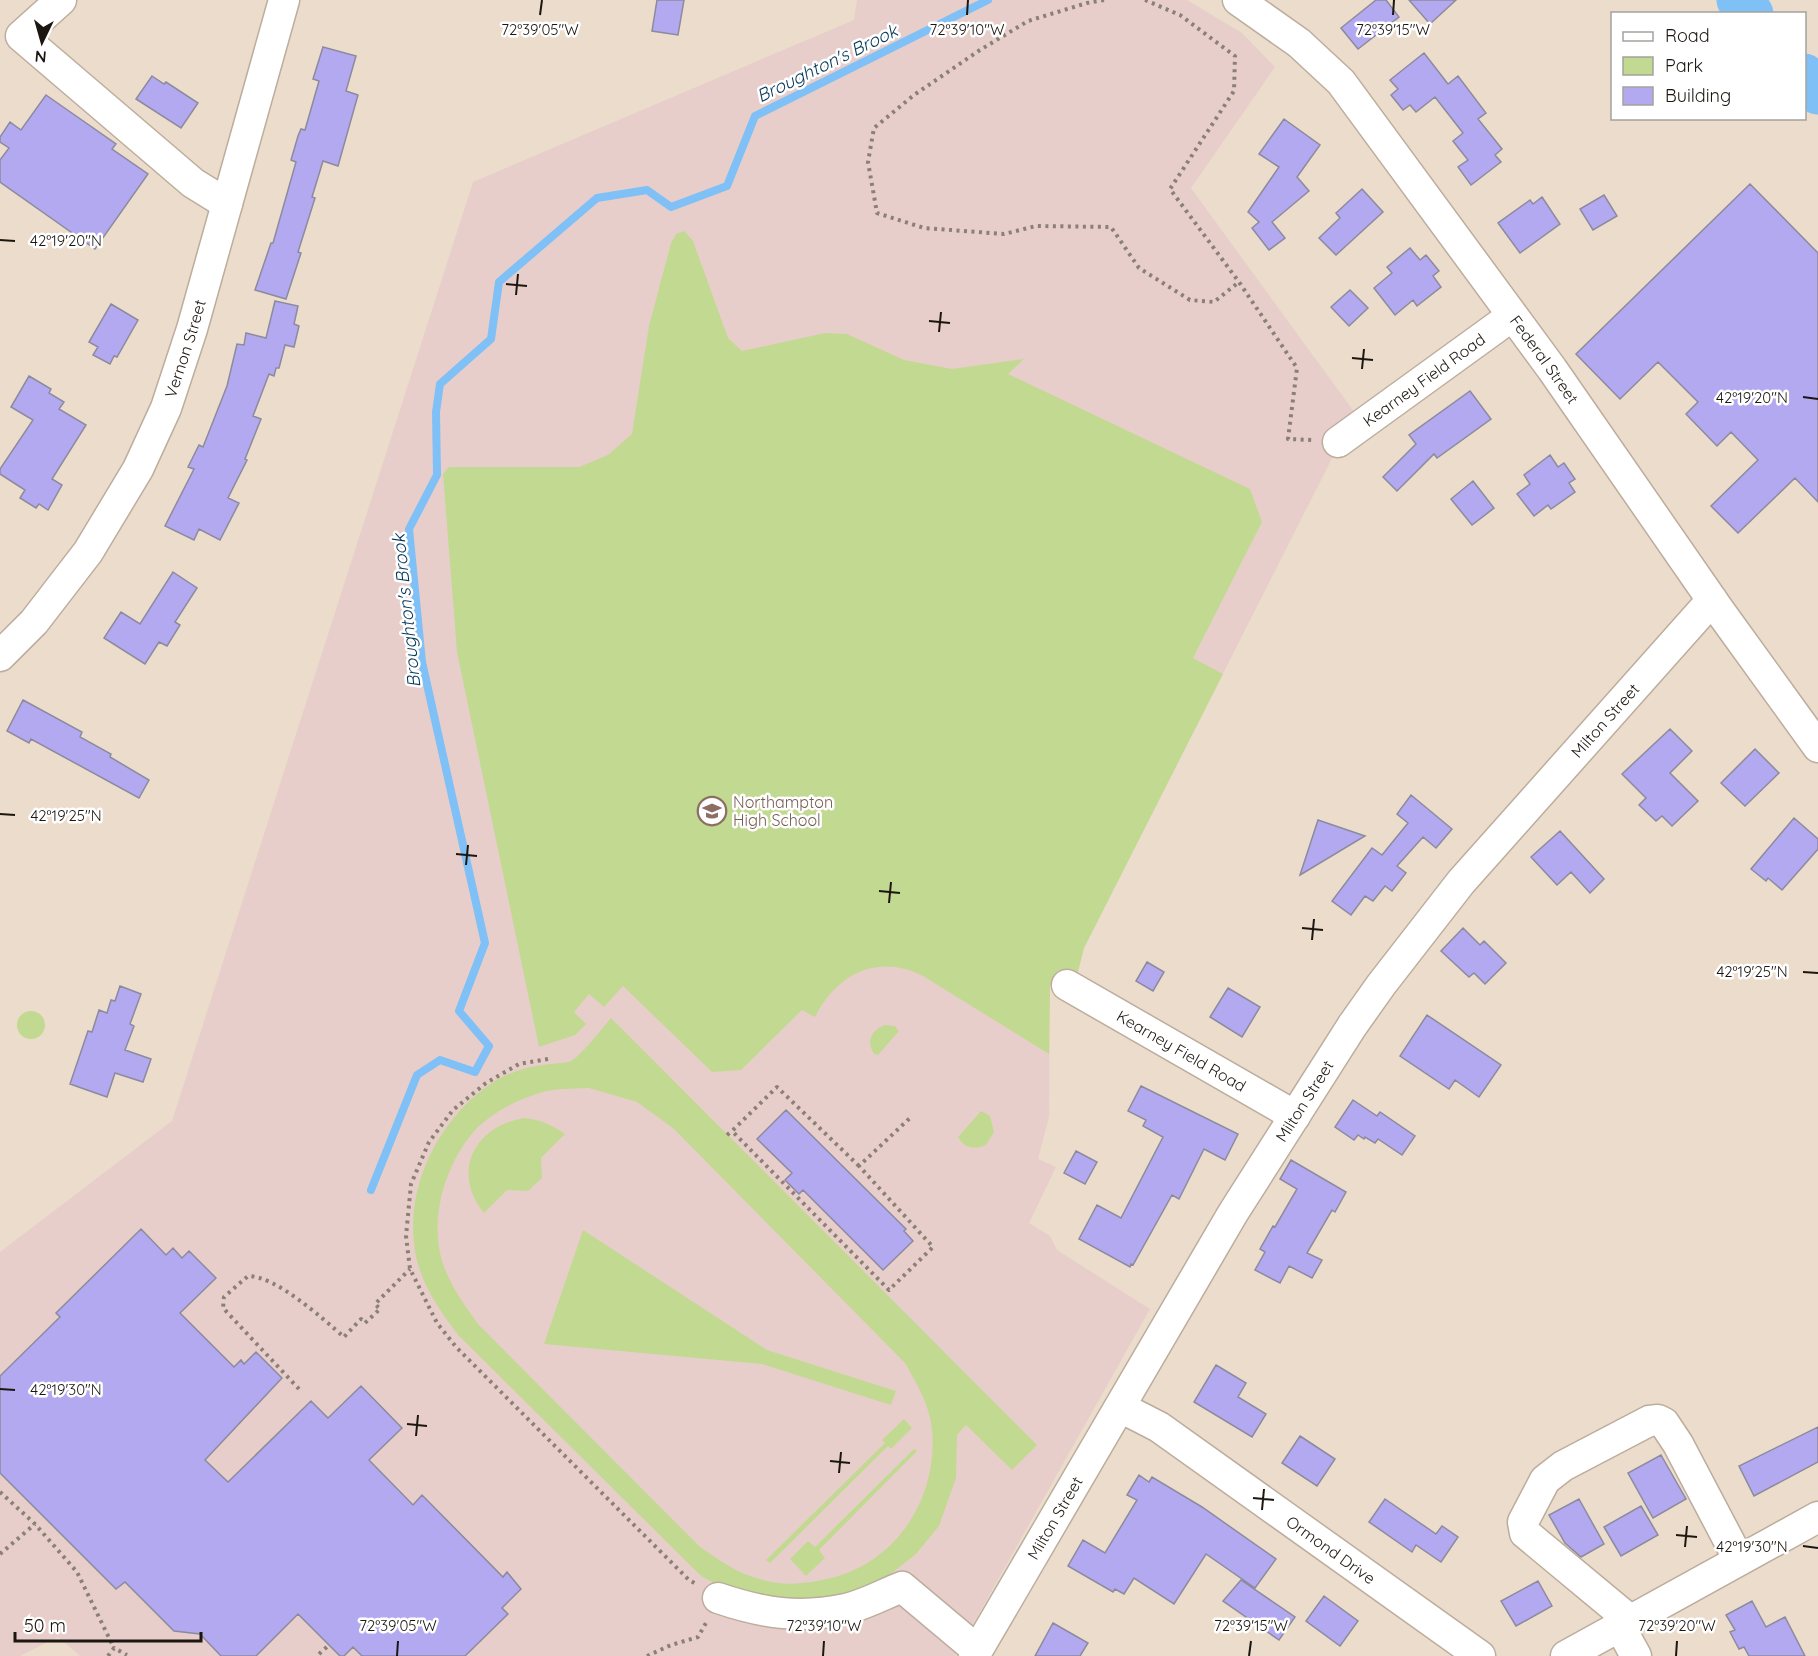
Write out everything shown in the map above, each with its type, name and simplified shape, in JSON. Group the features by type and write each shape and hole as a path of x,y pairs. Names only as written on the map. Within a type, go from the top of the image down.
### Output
{"street":[{"path":"61,0 21,36 193,183 227,204"},
{"name":"Vernon Street","path":"0,656 34,621 88,552 138,469 170,396 192,329 284,0"},
{"name":"Federal Street","path":"1238,0 1299,43 1341,82 1552,369 1712,600 1818,747"},
{"name":"Kearney Field Road","path":"1338,442 1512,316"},
{"name":"Milton Street","path":"976,1653 1227,1223 1323,1068 1381,985 1461,882 1712,600"},
{"name":"Kearney Field Road","path":"1067,985 1295,1116"},
{"name":"Ormond Drive","path":"1120,1407 1159,1427 1479,1656"},
{"path":"1636,1656 1625,1624 1525,1533 1523,1522 1533,1499 1545,1480 1563,1466 1649,1421 1658,1420 1664,1423 1678,1444 1739,1560"},
{"path":"1566,1656 1818,1516"},
{"path":"718,1598 751,1609 786,1615 847,1609 902,1587 976,1653"}],"path":[{"path":"1104,0 1086,3 1028,21 980,50 914,95 874,128 868,162 877,213 924,228 1004,234 1036,226 1111,227 1139,268 1190,300 1214,302 1239,282"},
{"path":"1145,0 1180,15 1235,57 1234,91 1170,189 1239,282 1297,368 1288,439 1338,442"},
{"path":"549,1059 519,1064 486,1083 453,1110 429,1142 411,1184 406,1236 410,1269 437,1323 456,1347 689,1580 718,1598"},
{"path":"727,1135 777,1087 859,1166 933,1247 889,1290 732,1131"},
{"path":"859,1166 911,1117"},
{"path":"299,1389 223,1308 224,1297 248,1276 260,1276 309,1307 344,1337 361,1319 365,1323 380,1309 375,1304 410,1269"},
{"path":"0,1492 34,1524 77,1572 114,1648 128,1654"},
{"path":"0,1554 34,1524"},
{"path":"647,1656 671,1645 698,1637 705,1626"},
{"path":"319,1654 329,1645"},
{"path":"108,1656 114,1648"}],"shaded area":[{"name":"Northampton High School","path":"857,0 1187,0 1242,33 1275,67 1191,188 1355,413 1084,948 1076,979 1272,1113 1050,985 1049,1117 1038,1159 1056,1167 1029,1223 1050,1236 1057,1250 1150,1309 955,1656 80,1656 58,1637 20,1656 0,1656 0,1252 172,1121 473,182 854,20"}],"green space":[{"path":"684,231 693,241 728,338 742,351 825,333 847,334 904,360 952,369 1024,359 1008,374 1250,489 1262,522 1193,658 1223,674 1084,948 1076,979 1050,984 1049,1054 923,976 906,969 890,967 874,968 847,979 824,1002 815,1017 802,1010 741,1070 712,1072 623,986 604,1007 589,994 574,1012 586,1024 575,1035 539,1047 457,652 443,474 449,467 579,467 608,455 632,434 649,326 671,243 676,234"},
{"path":"31,1011 41,1015 45,1025 41,1035 31,1039 21,1035 17,1025 21,1015"},
{"path":"611,1018 1037,1445 1012,1470 966,1425 957,1435 956,1478 939,1526 916,1554 879,1583 840,1599 800,1607 733,1595 700,1575 459,1336 436,1304 424,1281 416,1256 413,1220 422,1174 443,1132 474,1097 504,1076 523,1069 564,1063 575,1059","holes":["589,1088 637,1102 674,1129 905,1363 922,1395 931,1421 932,1455 921,1501 910,1522 895,1540 878,1556 858,1568 820,1580 780,1583 742,1573 699,1546 478,1324 449,1278 438,1244 439,1209 456,1157 476,1129 506,1107 545,1091"]},
{"path":"885,1025 895,1026 899,1031 878,1055 874,1054 870,1045 871,1037 876,1030"},
{"path":"981,1111 990,1116 994,1132 986,1145 970,1147 963,1144 958,1137"},
{"path":"525,1118 546,1123 565,1134 541,1158 542,1178 528,1191 507,1190 484,1213 474,1197 469,1181 469,1166 473,1152 493,1130 508,1122"},
{"path":"583,1230 767,1350 896,1391 891,1405 762,1364 544,1344"},
{"path":"904,1419 912,1428 891,1449 888,1446 770,1563 766,1560 885,1443 882,1440"},
{"path":"914,1449 917,1451 819,1550 825,1558 806,1576 790,1559 808,1541 815,1547"}],"building":[{"path":"657,0 684,0 678,35 652,31"},
{"path":"1376,0 1386,0 1399,17 1358,49 1341,28"},
{"path":"1409,0 1456,0 1430,24"},
{"path":"323,47 356,56 346,91 358,95 338,166 323,161 312,197 315,198 298,252 301,253 286,299 255,290 271,243 273,243 296,162 291,160 298,136 301,129 305,130 319,81 313,79"},
{"path":"1424,53 1448,84 1458,76 1486,113 1478,119 1502,149 1495,155 1501,162 1471,185 1458,167 1468,160 1453,141 1463,133 1435,97 1416,112 1410,105 1403,110 1391,95 1398,89 1390,80"},
{"path":"152,76 164,84 166,82 198,103 181,128 136,99"},
{"path":"46,95 116,144 112,149 148,174 95,249 0,182 0,160 9,148 0,142 0,137 10,122 21,130"},
{"path":"1284,119 1320,145 1297,177 1309,191 1272,222 1285,238 1269,250 1252,228 1259,222 1248,212 1279,167 1259,154"},
{"path":"1750,184 1818,253 1818,502 1795,478 1738,533 1711,506 1758,460 1731,432 1717,446 1686,414 1698,402 1658,362 1620,399 1576,354"},
{"path":"1362,189 1383,212 1336,255 1319,238 1340,218 1336,213"},
{"path":"1604,195 1617,216 1593,230 1580,209"},
{"path":"1542,197 1560,224 1520,253 1498,223 1530,200 1533,204"},
{"path":"1410,248 1420,260 1426,255 1439,271 1433,276 1441,287 1417,306 1413,300 1395,315 1374,288 1392,273 1387,267"},
{"path":"1350,290 1368,308 1349,326 1331,307"},
{"path":"275,301 298,306 294,324 299,326 294,347 285,345 279,368 276,368 274,376 269,374 253,416 261,419 245,459 247,460 228,498 239,503 220,540 199,529 194,540 165,526 194,469 188,467 199,445 203,447 227,386 237,344 244,345 246,333 266,338"},
{"path":"111,304 138,320 117,357 114,356 110,364 93,355 98,347 89,342"},
{"path":"29,376 51,389 49,393 64,402 59,409 86,425 52,479 62,485 48,510 39,504 36,508 20,498 25,490 0,474 0,469 33,420 11,407"},
{"path":"1470,391 1491,419 1437,458 1434,454 1397,491 1383,477 1416,444 1409,435"},
{"path":"1550,455 1558,467 1564,463 1575,479 1569,483 1575,492 1551,509 1548,505 1534,516 1517,494 1530,484 1524,475"},
{"path":"1473,481 1494,508 1472,525 1451,499"},
{"path":"173,572 197,588 175,622 180,625 167,646 159,642 145,664 104,638 121,612 140,624"},
{"path":"23,700 82,732 80,737 111,754 110,757 149,780 139,798 31,739 29,743 7,731"},
{"path":"1670,729 1692,751 1670,773 1698,801 1672,826 1662,816 1656,821 1639,805 1646,798 1622,774"},
{"path":"1755,749 1779,773 1745,806 1721,783"},
{"path":"1411,795 1452,829 1436,848 1423,837 1397,866 1406,873 1392,891 1385,886 1373,901 1365,896 1351,915 1332,901 1372,848 1382,855 1408,823 1397,814"},
{"path":"1794,818 1818,839 1818,849 1782,890 1768,878 1766,881 1751,869"},
{"path":"1318,820 1365,836 1300,875"},
{"path":"1560,831 1604,879 1590,893 1571,872 1557,885 1531,857"},
{"path":"1463,928 1480,945 1484,941 1506,963 1485,984 1474,973 1469,977 1441,951"},
{"path":"1147,962 1164,972 1153,991 1136,981"},
{"path":"120,986 141,994 130,1024 134,1026 125,1050 151,1059 143,1082 115,1073 107,1097 70,1084 88,1031 92,1032 99,1010 107,1013 111,1000 115,1001"},
{"path":"1228,988 1260,1007 1242,1037 1210,1017"},
{"path":"1427,1015 1501,1065 1479,1097 1455,1080 1449,1089 1400,1056"},
{"path":"1141,1086 1238,1134 1225,1160 1204,1149 1179,1199 1172,1195 1130,1267 1079,1239 1097,1205 1121,1218 1163,1137 1143,1126 1146,1120 1128,1111"},
{"path":"1353,1100 1377,1116 1380,1112 1415,1136 1402,1155 1378,1139 1375,1143 1358,1135 1354,1140 1335,1127"},
{"path":"786,1110 906,1229 904,1231 913,1241 883,1270 803,1190 799,1194 785,1180 792,1173 757,1139"},
{"path":"1076,1151 1097,1162 1085,1184 1064,1173"},
{"path":"1291,1160 1346,1192 1335,1212 1332,1210 1307,1253 1322,1260 1312,1278 1289,1266 1280,1283 1255,1270 1265,1252 1260,1249 1297,1189 1280,1179"},
{"path":"141,1229 166,1255 173,1248 182,1258 189,1251 216,1278 180,1313 234,1367 241,1360 244,1364 256,1352 282,1378 205,1460 228,1482 311,1401 328,1418 361,1386 402,1428 369,1460 413,1505 422,1495 503,1577 507,1572 521,1589 502,1608 508,1614 465,1656 362,1656 353,1647 344,1656 340,1656 298,1614 256,1656 221,1656 200,1634 174,1631 125,1582 116,1589 0,1473 0,1376 60,1317 56,1313"},
{"path":"1216,1365 1246,1383 1238,1397 1266,1414 1252,1437 1194,1402"},
{"path":"1818,1427 1818,1462 1754,1496 1739,1466"},
{"path":"1300,1436 1335,1459 1317,1486 1282,1463"},
{"path":"1661,1455 1686,1499 1653,1518 1628,1473"},
{"path":"1139,1475 1149,1482 1152,1477 1202,1507 1276,1559 1255,1588 1206,1554 1174,1604 1134,1578 1124,1594 1115,1589 1113,1592 1068,1566 1083,1540 1105,1553 1137,1500 1127,1495"},
{"path":"1385,1499 1436,1534 1442,1526 1458,1537 1441,1562 1416,1545 1412,1552 1369,1522"},
{"path":"1579,1499 1604,1544 1581,1557 1565,1543 1549,1515"},
{"path":"1641,1506 1658,1535 1621,1556 1604,1527"},
{"path":"1241,1580 1295,1617 1279,1640 1223,1601"},
{"path":"1538,1581 1552,1606 1516,1626 1501,1601"},
{"path":"1324,1596 1358,1621 1340,1646 1306,1621"},
{"path":"1752,1601 1766,1627 1785,1617 1805,1656 1749,1656 1744,1647 1739,1649 1730,1632 1735,1630 1726,1615"},
{"path":"1053,1623 1088,1643 1080,1656 1035,1656"}],"waterway":[{"name":"Broughton's Brook","path":"371,1190 417,1075 440,1060 475,1072 489,1046 459,1011 485,943 422,662 409,529 437,475 436,412 440,384 491,339 499,282 597,198 647,190 671,207 727,186 755,116 988,0"},
{"path":"1739,0 1749,12"},
{"path":"1806,78 1818,92"}],"place":[{"name":"Northampton High School","path":"712,811"}]}
